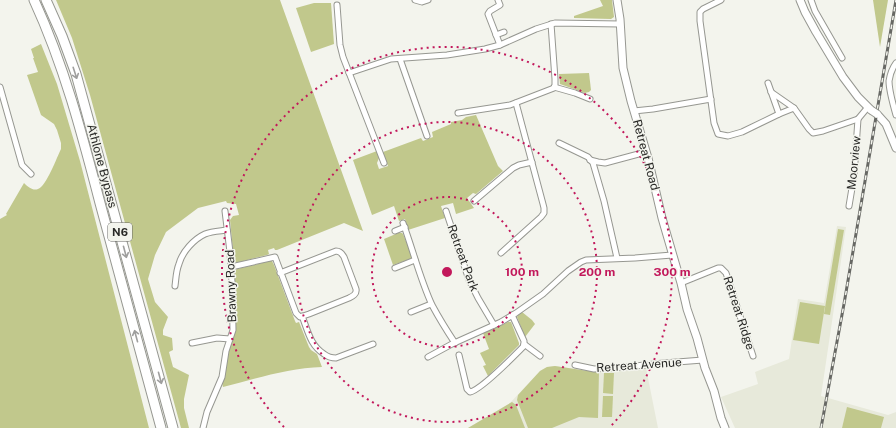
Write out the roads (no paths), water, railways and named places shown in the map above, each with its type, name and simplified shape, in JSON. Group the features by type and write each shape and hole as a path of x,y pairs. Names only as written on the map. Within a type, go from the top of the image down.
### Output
{"highway":[{"name":"N6","path":"28,0 47,40 77,117"},
{"name":"Athlone Bypass","path":"34,0 57,55 77,117 161,428"},
{"name":"Athlone Bypass","path":"46,0 62,36 76,74 96,142 173,428"},
{"name":"N6","path":"50,0 56,13 62,36"}],"street":[{"path":"415,0 422,2 428,0"},
{"path":"498,0 500,4 490,10 488,14 500,45"},
{"name":"Retreat Road","path":"617,0 623,68 628,89 646,152 672,255 681,283 684,309 714,391 725,428"},
{"path":"721,0 700,12 714,123 718,134 728,136 742,132 794,108"},
{"path":"800,0 807,18 843,77 858,97 886,124 896,148"},
{"path":"810,0 842,58"},
{"path":"337,5 341,51 384,163"},
{"path":"458,113 516,104 551,90 554,87 555,79 551,24"},
{"path":"349,73 388,60 464,53 485,49 500,45 551,24 620,24"},
{"path":"496,35 504,32"},
{"path":"400,58 427,136"},
{"path":"896,63 889,81 896,115"},
{"path":"768,83 779,114"},
{"path":"0,87 22,165 31,174"},
{"path":"554,87 590,98"},
{"path":"771,92 794,108"},
{"path":"634,111 711,99"},
{"path":"501,253 544,213 543,204 516,104"},
{"name":"Moorview","path":"794,108 813,133 858,119 872,110"},
{"name":"Moorview","path":"849,206 854,176 858,119"},
{"path":"558,143 588,157 590,160 595,170 604,201 617,258"},
{"path":"590,160 605,163 646,152"},
{"path":"474,201 513,168 532,162"},
{"name":"Brawny Road","path":"203,428 222,377 226,351 233,325 231,267 225,211"},
{"name":"Retreat Park","path":"446,211 469,280 494,324"},
{"path":"395,231 404,225 431,304 456,342"},
{"path":"175,286 178,265 190,246 199,237 227,230"},
{"path":"280,273 336,251 340,252 344,257 356,288 356,293 345,300 302,316"},
{"path":"231,267 274,254 296,313 302,316 313,344 320,351 332,358 336,358 374,344"},
{"path":"428,357 512,315 543,294 562,276 581,262 586,260 672,255"},
{"path":"395,268 415,260"},
{"name":"Retreat Ridge","path":"681,283 718,268 724,270 753,356"},
{"path":"411,312 431,304"},
{"path":"512,315 524,344 540,356"},
{"path":"192,343 217,338 230,339"},
{"path":"459,355 467,389 471,392 479,388 521,349 524,344"},
{"name":"Retreat Avenue","path":"575,365 589,369 624,368 703,360"}],"railway":[{"path":"821,428 844,304 896,0"}]}
